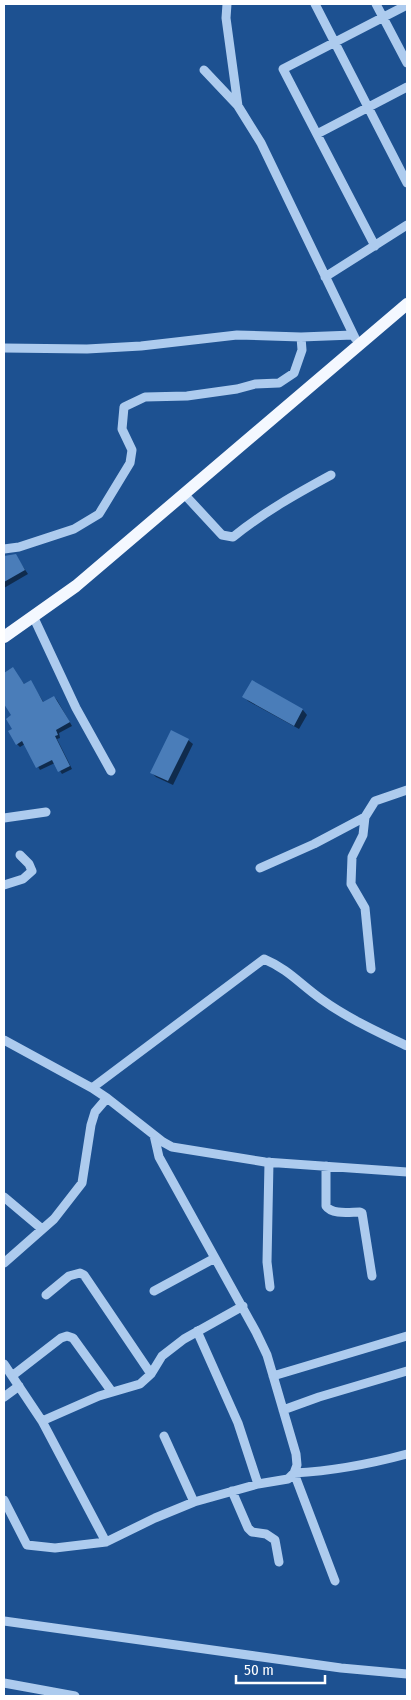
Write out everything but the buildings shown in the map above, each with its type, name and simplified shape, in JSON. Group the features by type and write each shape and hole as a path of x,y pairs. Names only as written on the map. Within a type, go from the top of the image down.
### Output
{"main road":[{"path":"4,637 76,586 184,495 356,340 407,304"}],"street":[{"path":"227,4 226,18 238,106"},
{"path":"315,4 407,182"},
{"path":"376,4 407,63"},
{"path":"375,246 283,69 407,5"},
{"path":"4,348 87,349 141,346 237,335 356,340 261,143 238,106 204,70"},
{"path":"317,134 407,87"},
{"path":"325,277 407,225"},
{"path":"4,549 19,548 74,529 99,514 130,463 132,450 122,429 124,407 145,397 187,396 237,389 255,384 279,383 294,373 302,350 301,337"},
{"path":"184,495 222,535 233,536 258,516 331,475"},
{"path":"33,616 76,708 111,771"},
{"path":"371,969 365,908 351,884 352,857 363,835 365,817 375,801 407,790"},
{"path":"4,818 46,812"},
{"path":"260,868 314,844 365,817"},
{"path":"4,885 23,879 32,871 29,864 20,855"},
{"path":"92,1088 264,959 279,965 322,1000 364,1025 407,1046"},
{"path":"4,1040 92,1088 154,1136 172,1147 269,1162 407,1172"},
{"path":"4,1263 54,1219 82,1183 91,1125 95,1112 107,1098"},
{"path":"4,1500 27,1546 55,1548 106,1542 155,1518 194,1502 258,1484 288,1479 294,1473 297,1465 296,1454 267,1355 243,1306 159,1157 154,1136"},
{"path":"269,1162 267,1262 270,1287"},
{"path":"326,1166 326,1206 328,1210 332,1211 362,1213 372,1276"},
{"path":"4,1197 42,1230"},
{"path":"154,1291 215,1258"},
{"path":"46,1295 69,1276 80,1273 84,1275 151,1374"},
{"path":"42,1421 99,1396 140,1384 151,1374 162,1356 197,1331 243,1306"},
{"path":"197,1331 238,1424 258,1484"},
{"path":"12,1376 61,1338 67,1336 73,1338 112,1392"},
{"path":"273,1376 407,1336"},
{"path":"4,1364 42,1421 106,1542"},
{"path":"283,1410 319,1397 407,1371"},
{"path":"4,1397 19,1386"},
{"path":"164,1436 194,1502"},
{"path":"294,1473 371,1464 407,1454"},
{"path":"294,1473 336,1581"},
{"path":"232,1491 248,1528 252,1532 266,1534 275,1540 279,1562"},
{"path":"4,1621 332,1666 407,1674"},
{"path":"4,1683 75,1696"}]}
